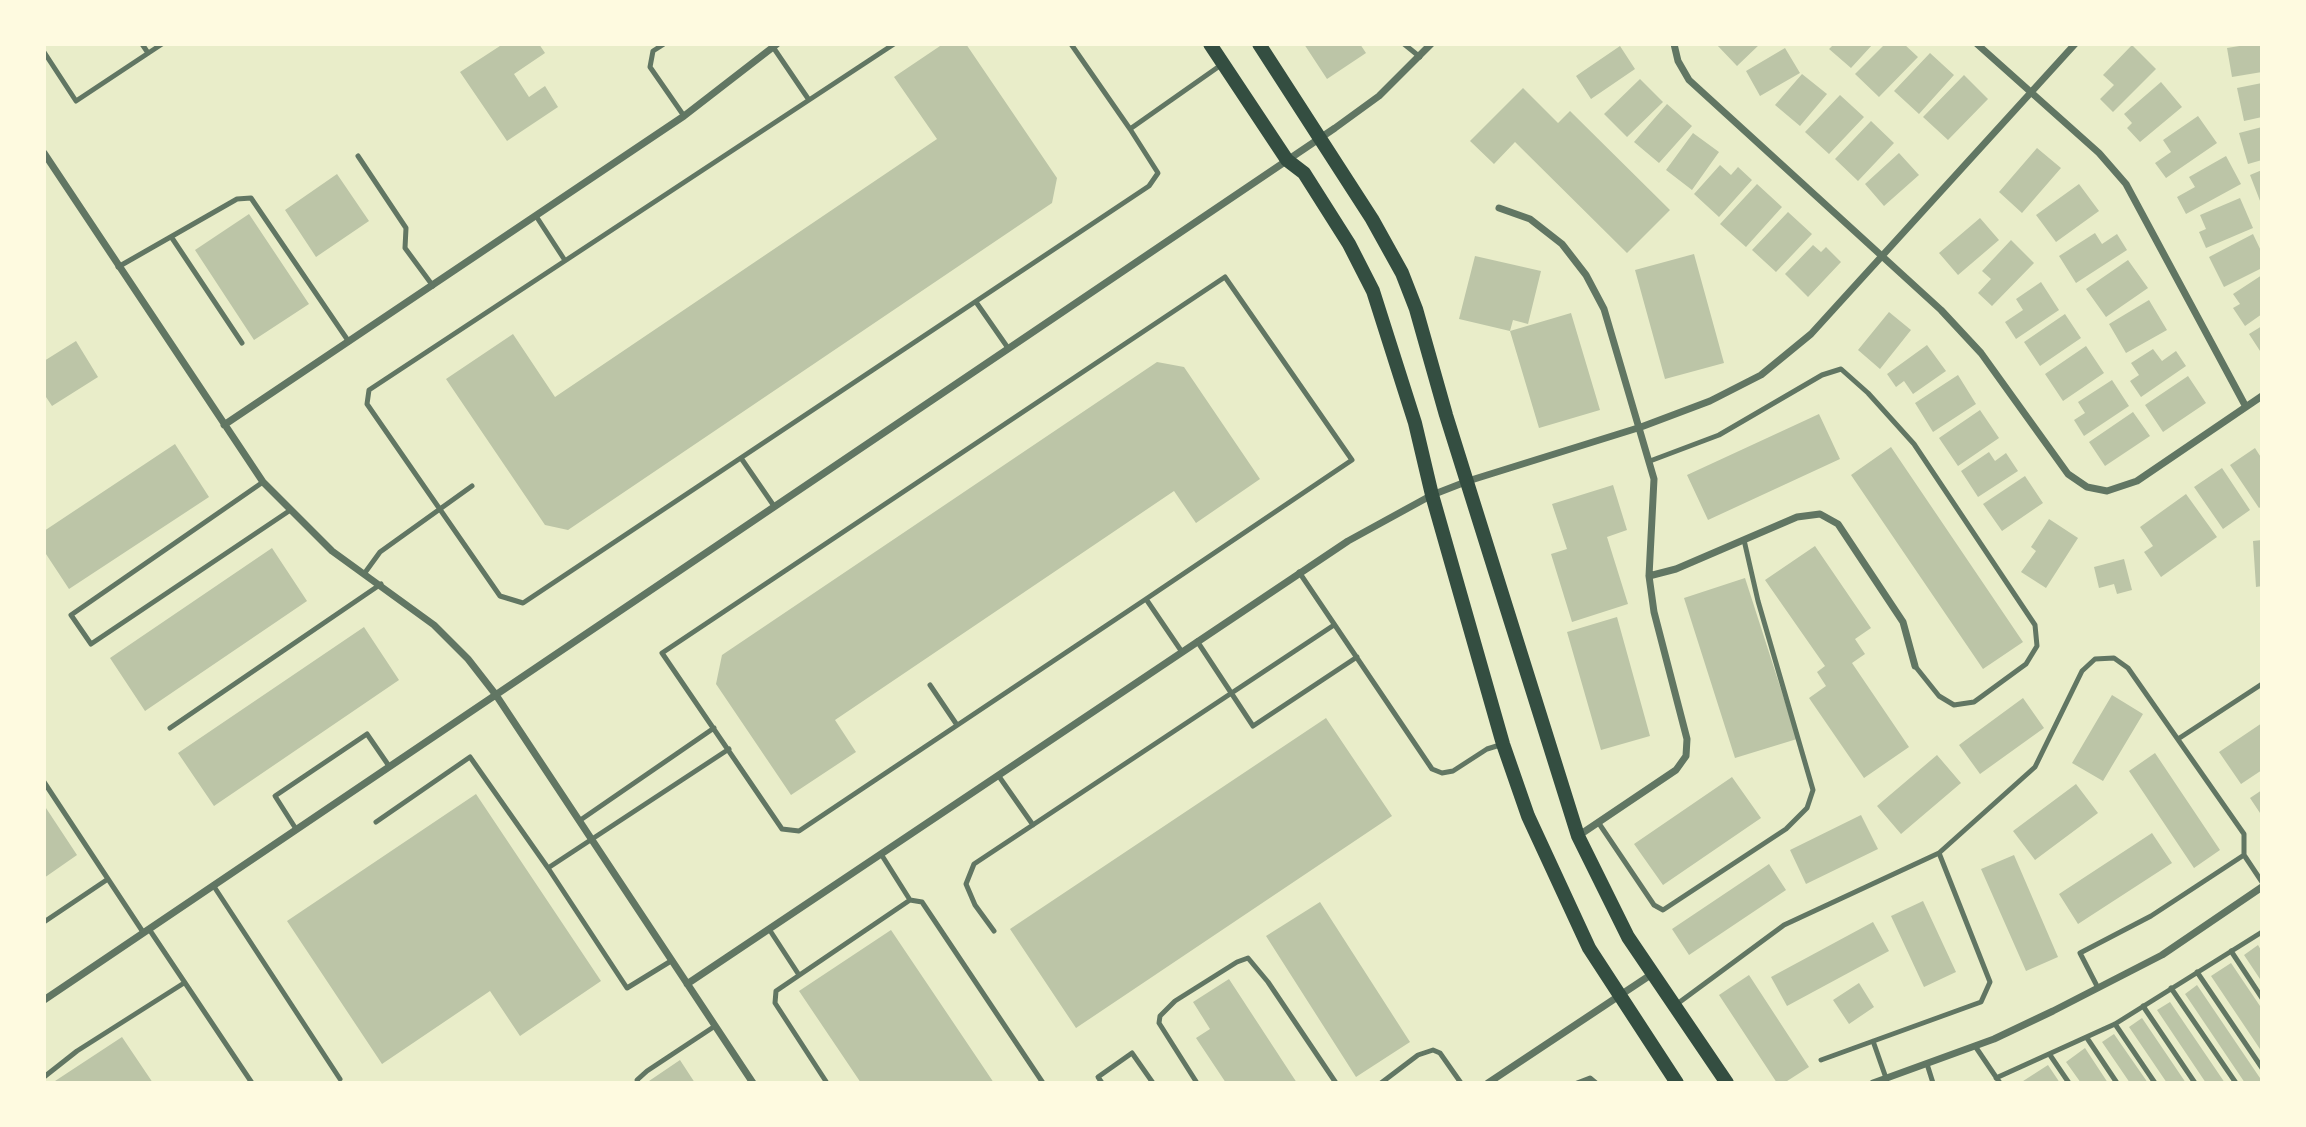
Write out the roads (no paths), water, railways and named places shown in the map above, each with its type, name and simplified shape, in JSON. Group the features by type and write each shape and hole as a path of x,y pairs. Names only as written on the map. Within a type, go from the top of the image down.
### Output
{"main road":[{"path":"1210,44 1287,160 1304,173 1349,243 1373,291 1415,423 1432,495 1503,744 1552,872 1589,948 1677,1083"},
{"path":"1259,44 1372,219 1402,273 1416,309 1578,836 1628,937 1727,1083"}],"street":[{"path":"44,1000 1319,138 1379,96 1431,44"},
{"path":"1674,44 1678,61 1689,80 1884,255 1981,353 2068,474 2087,488 2107,491 2137,481 2262,396"},
{"path":"1977,44 2099,153 2126,184 2246,407"},
{"path":"687,984 1299,572 1432,495 1468,481 1641,427 1710,401 1761,375 1811,334 2075,44"},
{"path":"224,425 684,116 775,45"},
{"path":"44,153 118,268 263,482 289,511 332,551 434,625 468,659 496,695 753,1083"},
{"path":"1499,208 1530,219 1562,244 1586,275 1604,309 1641,427 1654,479 1649,576 1654,611 1687,739 1686,756 1676,769 1578,836"},
{"path":"1649,576 1676,569 1797,517 1820,514 1838,524 1903,622 1915,666"},
{"path":"1873,1083 1975,1046 2098,988 2162,955 2262,884"},
{"path":"1488,1083 1652,974"}],"lane":[{"path":"142,44 148,53"},
{"path":"44,52 76,101 162,44"},
{"path":"664,44 653,51 650,67 684,116"},
{"path":"894,44 369,390 367,404 500,596 523,603 1149,186 1158,173 1071,44"},
{"path":"1404,44 1420,57"},
{"path":"775,45 809,100"},
{"path":"1130,129 1223,64"},
{"path":"358,156 406,228 405,248 433,286"},
{"path":"118,268 237,199 251,198 349,342"},
{"path":"536,216 564,259"},
{"path":"172,238 242,343"},
{"path":"1225,277 1352,460 1146,598 799,831 782,829 662,653 1225,277"},
{"path":"976,302 1009,348"},
{"path":"1650,461 1719,435 1822,375 1841,369 1914,444 2035,625 2037,646 2026,664 1973,702 1954,705 1939,696 1915,666"},
{"path":"741,458 774,506"},
{"path":"263,482 71,615 91,644 289,511"},
{"path":"364,574 380,552 472,486"},
{"path":"1598,822 1654,905 1663,911 1786,829 1807,808 1813,790 1758,601 1744,540"},
{"path":"1299,572 1432,769 1442,773 1453,771 1487,749 1503,744"},
{"path":"170,728 381,584"},
{"path":"1146,598 1182,652"},
{"path":"994,931 975,905 966,884 974,864 1335,625"},
{"path":"1197,641 1253,726 1357,657"},
{"path":"1674,1006 1784,925 1939,853 2035,767 2082,671 2095,659 2114,658 2128,668 2244,834 2244,855 2262,884"},
{"path":"2178,739 2262,684"},
{"path":"930,685 957,725"},
{"path":"579,821 714,728"},
{"path":"296,830 275,796 367,734 389,766"},
{"path":"548,868 729,749"},
{"path":"376,822 470,757 548,868 627,988 671,961"},
{"path":"998,775 1033,825"},
{"path":"44,782 108,880 184,983 252,1083"},
{"path":"1821,1059 1981,1002 1990,982 1939,853"},
{"path":"881,854 910,900"},
{"path":"2098,988 2080,953 2151,916 2244,855"},
{"path":"44,922 108,880"},
{"path":"214,885 340,1079"},
{"path":"827,1083 775,1003 776,990 910,900 922,902 1043,1083"},
{"path":"769,929 799,975"},
{"path":"1975,1046 1998,1081 2115,1024 2196,972 2261,935"},
{"path":"2231,951 2262,998"},
{"path":"1197,1083 1159,1023 1160,1016 1175,1001 1237,962 1248,958 1268,982 1335,1083"},
{"path":"2196,972 2262,1068"},
{"path":"44,1077 77,1051 184,983"},
{"path":"2171,988 2236,1083"},
{"path":"2143,1006 2195,1083"},
{"path":"2115,1024 2155,1083"},
{"path":"638,1083 637,1080 647,1071 715,1026"},
{"path":"2087,1038 2117,1083"},
{"path":"1873,1041 1886,1078"},
{"path":"1381,1083 1419,1055 1433,1050 1440,1053 1461,1083"},
{"path":"1102,1083 1098,1077 1132,1053 1153,1083"},
{"path":"2050,1055 2069,1083"},
{"path":"1927,1064 1933,1083"},
{"path":"1577,1083 1590,1079 1596,1083"}]}
